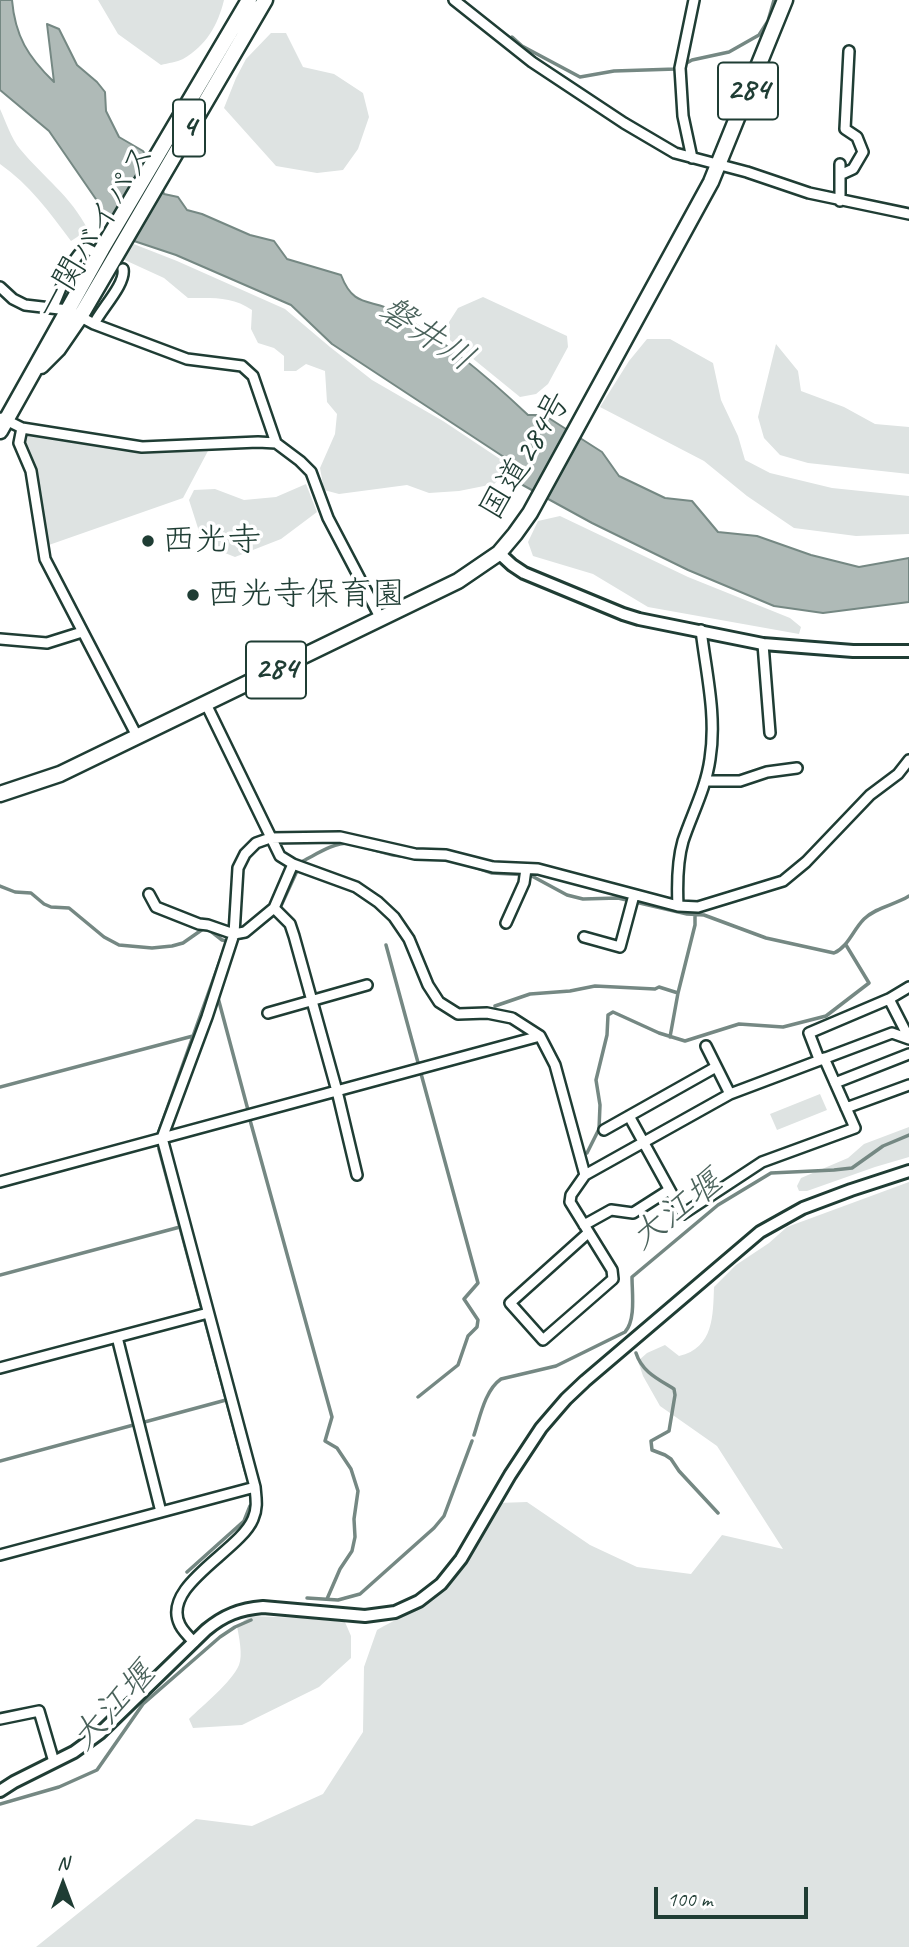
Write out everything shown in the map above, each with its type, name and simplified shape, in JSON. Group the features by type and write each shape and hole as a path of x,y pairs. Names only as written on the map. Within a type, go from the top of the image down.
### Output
{"highway":[{"name":"一関バイパス","path":"108,256 249,0"},
{"name":"一関バイパス","path":"2,423 67,311 108,256 265,0"},
{"name":"国道284号","path":"0,794 60,774 206,704 458,581 499,553 530,513 711,181 785,0"}],"street":[{"path":"454,0 532,62 675,153 747,172 808,193 909,214"},
{"path":"692,158 683,116 680,68 694,0"},
{"path":"840,175 853,169 863,152 857,137 845,129 849,51"},
{"path":"840,164 840,201"},
{"path":"94,324 124,274 108,256"},
{"path":"0,287 13,299 25,305 67,311 187,359 242,366 253,376 276,443"},
{"path":"2,423 142,447 276,443 311,472 328,518 381,619"},
{"path":"22,428 19,443 31,471 45,559 137,736"},
{"path":"499,553 524,573 639,619 762,644 853,651 909,651"},
{"path":"678,906 677,879 682,844 705,781 713,728 701,630"},
{"path":"0,639 47,643 82,632"},
{"path":"762,644 770,733"},
{"path":"206,704 280,856 293,864 356,887 379,902 394,917 409,939 428,985 439,1002 458,1014 488,1013 512,1018 540,1037 555,1065 585,1175"},
{"path":"194,1642 178,1621 177,1602 196,1578 243,1535 253,1521 257,1503 162,1138 234,934 238,868 245,854 256,843 270,838 340,838 415,855 446,855 493,867 538,869 678,906 698,907 783,881 806,862 870,795 898,774 909,760"},
{"path":"705,781 740,781 766,772 797,768"},
{"path":"149,894 156,907 234,934 244,932 274,908 293,864"},
{"path":"506,923 524,883 526,869"},
{"path":"584,937 620,947 634,895"},
{"path":"274,908 290,924 337,1091 357,1175"},
{"path":"268,1013 367,985"},
{"path":"629,1116 683,1214 762,1162 855,1128 809,1032 889,999 909,987"},
{"path":"835,1083 909,1052 907,1038 889,999"},
{"path":"669,1189 633,1213 611,1210 586,1229 510,1304 543,1340 613,1279 612,1270 586,1229 570,1202 571,1195 585,1175 730,1094 891,1033 907,1038"},
{"path":"0,1182 540,1037"},
{"path":"706,1046 730,1094"},
{"path":"604,1130 716,1066"},
{"path":"846,1108 909,1086"},
{"path":"0,1791 74,1752 100,1733 218,1620 246,1608 279,1608 365,1616 395,1612 419,1601 441,1584 461,1559 541,1428 585,1381 760,1232 803,1208 851,1189 909,1171"},
{"path":"0,1368 208,1313"},
{"path":"117,1337 161,1512"},
{"path":"0,1555 255,1487"},
{"path":"0,1719 39,1711 54,1762"}],"shaded area":[{"path":"98,0 224,0 214,26 198,48 183,59 161,65 118,34"},
{"path":"271,33 286,33 303,67 334,74 363,93 369,117 358,149 343,170 317,173 276,166 224,108 246,59"},
{"path":"0,109 17,145 65,197 88,230 71,241 30,190 0,164"},
{"path":"131,243 285,309 372,380 443,421 506,463 508,471 494,484 459,491 429,493 407,485 339,494 324,490 320,468 335,434 337,414 327,402 325,371 306,364 296,371 284,371 284,356 274,348 258,343 251,329 252,310 229,300 188,298 164,278 116,256"},
{"path":"483,297 567,336 568,347 548,384 536,394 520,397 450,340 449,322 458,308"},
{"path":"647,339 670,339 713,363 721,400 738,436 745,460 770,473 832,488 909,496 909,534 856,536 794,528 747,496 704,461 600,407 629,361"},
{"path":"776,344 798,371 801,391 844,407 875,424 909,427 909,474 808,463 780,455 764,438 758,417"},
{"path":"25,433 136,451 209,449 183,498 46,546 40,488 23,444"},
{"path":"306,484 317,512 281,539 235,557 204,547 189,500 194,490 215,489 244,500 276,497"},
{"path":"560,516 688,577 790,618 801,627 799,634 648,607 593,574 533,556 528,542 538,521"},
{"path":"820,1094 827,1110 777,1130 770,1114"},
{"path":"909,1127 909,1157 807,1191 799,1191 797,1186 801,1178 848,1158 864,1144"},
{"path":"909,1182 909,1947 36,1947 196,1819 252,1826 323,1794 363,1732 364,1667 377,1630 429,1600 451,1579 498,1503 527,1502 590,1545 637,1567 691,1574 722,1535 783,1549 717,1446 660,1406 638,1361 647,1353 665,1345 679,1356 699,1346 712,1319 714,1287 736,1265 787,1227"},
{"path":"250,1616 345,1622 351,1636 351,1658 319,1687 242,1725 193,1728 189,1719 223,1686 239,1665 241,1651 237,1626"}],"water":[{"name":"磐井川","path":"0,0 12,0 16,24 24,45 54,82 47,24 59,29 77,65 105,92 106,111 119,137 143,151 158,174 164,194 178,197 187,210 250,235 274,241 287,259 341,275 346,286 357,298 396,312 431,335 481,373 528,415 544,415 602,452 619,476 665,498 692,501 718,532 757,536 811,555 859,567 909,558 909,602 823,613 774,606 688,570 592,523 519,483 513,463 332,344 291,305 176,255 122,237 49,131 0,90"}],"waterway":[{"path":"512,37 522,46 580,77 614,71 676,69 692,60 729,52 759,35 768,21 774,0"},
{"path":"303,861 331,847 349,843"},
{"path":"356,845 417,858"},
{"path":"466,864 492,873 530,875 567,895 583,899 618,898 687,914 704,915 766,938 834,953 843,947 869,915 909,896"},
{"path":"280,908 297,871"},
{"path":"0,886 15,892 31,893 51,907 69,908 104,937 119,945 152,948 172,946 183,943 203,929 208,929 227,941 158,1134"},
{"path":"237,939 247,936 275,914"},
{"path":"670,1037 695,925 695,914"},
{"path":"386,945 478,1283 464,1299 478,1320 477,1327 468,1336 458,1365 418,1397"},
{"path":"587,1153 599,1129 600,1105 596,1080 607,1035 608,1015 613,1012 659,1033 685,1041 739,1024 783,1027 826,1016 869,983 846,945"},
{"path":"495,1006 530,994 595,986 659,987 678,993"},
{"path":"217,994 248,1110"},
{"path":"0,1087 193,1036"},
{"path":"250,1120 332,1417 325,1441 337,1448 351,1469 358,1491 352,1551 340,1569 327,1599"},
{"name":"大江堰","path":"474,1435 487,1397 501,1379 556,1366 625,1332 632,1314 632,1277 718,1205 771,1173 852,1168 883,1146 909,1135"},
{"path":"159,1149 246,1473"},
{"path":"0,1275 180,1227"},
{"path":"636,1353 646,1370 674,1389 675,1395 669,1431 651,1441 652,1450 671,1459 718,1513"},
{"path":"0,1461 226,1400"},
{"name":"大江堰","path":"307,1598 338,1600 360,1594 434,1528 444,1516 472,1441"},
{"path":"187,1572 244,1521 250,1506"},
{"name":"大江堰","path":"0,1804 59,1787 97,1770 143,1704 220,1637 251,1620"}],"place":[{"name":"西光寺","path":"148,541"},
{"name":"西光寺保育園","path":"193,595"}]}
